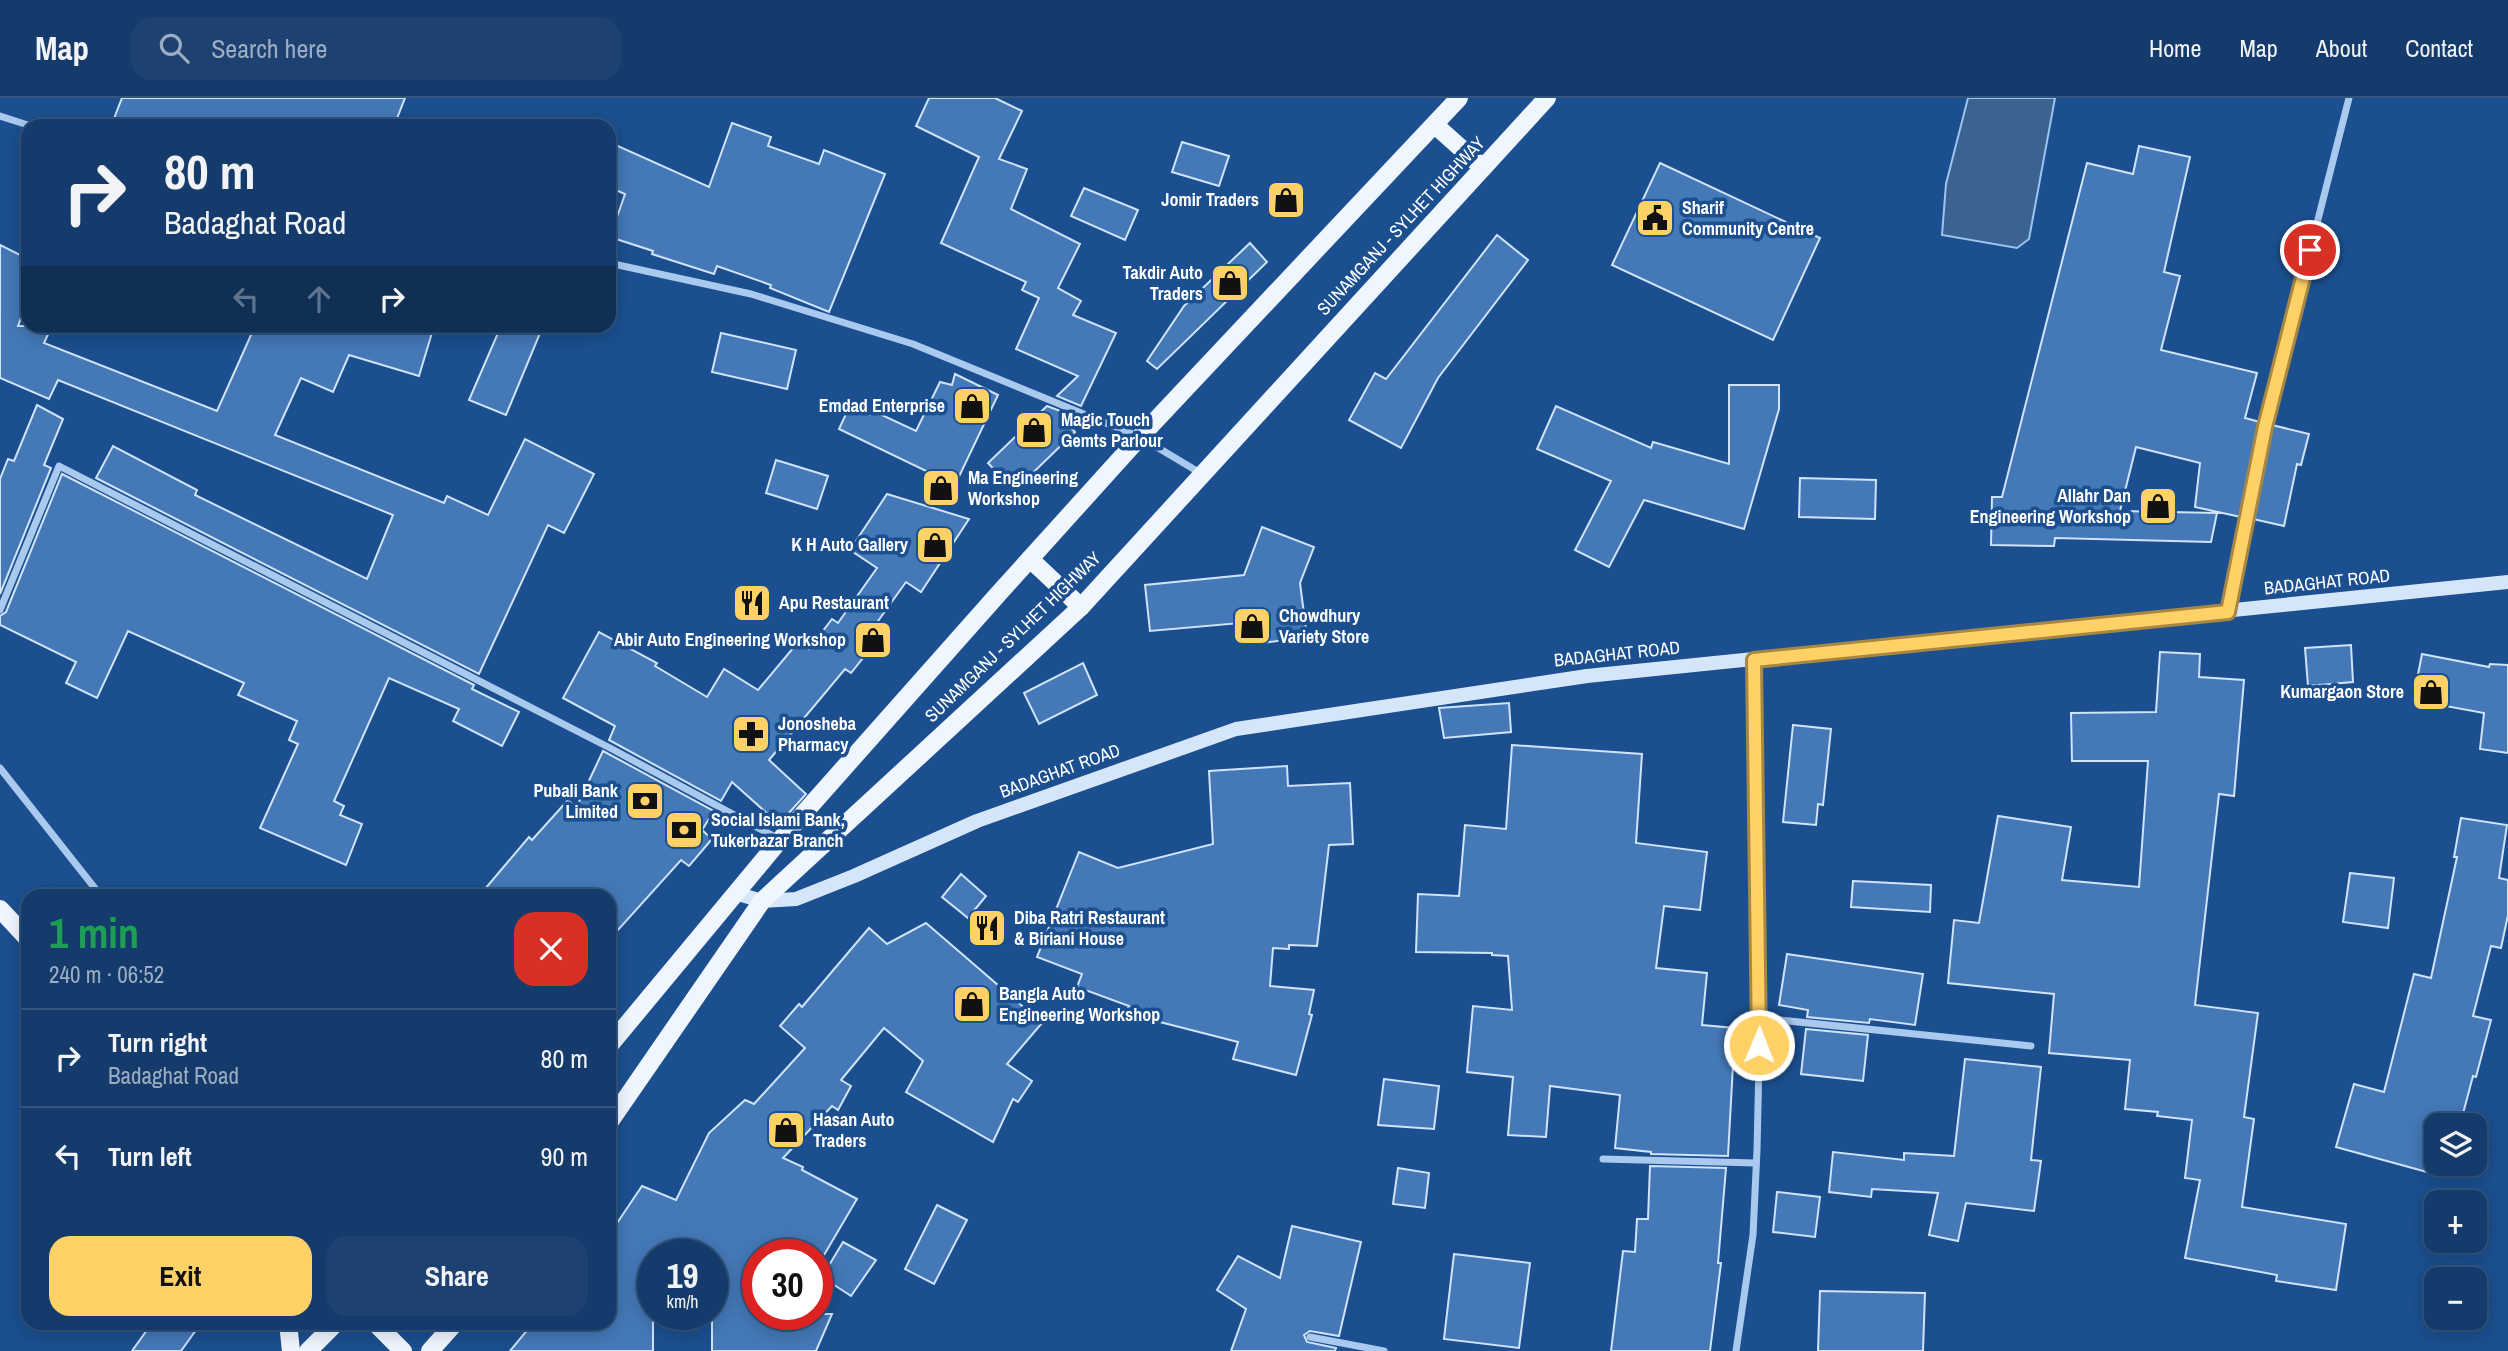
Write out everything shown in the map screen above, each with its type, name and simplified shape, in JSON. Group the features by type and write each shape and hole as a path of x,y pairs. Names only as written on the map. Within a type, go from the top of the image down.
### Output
{"main road":[{"name":"SUNAMGANJ - SYLHET HIGHWAY","path":"616,1037 780,840 1030,559 1140,437 1459,98"},
{"name":"SUNAMGANJ - SYLHET HIGHWAY","path":"616,1113 762,901 1082,607 1547,98"},
{"path":"1435,125 1483,168"},
{"path":"1030,559 1082,607"},
{"name":"BADAGHAT ROAD","path":"762,901 796,899 977,821 1236,729 1587,676 2508,582"},
{"path":"735,893 762,901"},
{"path":"0,909 21,932"},
{"path":"289,1330 291,1351"},
{"path":"308,1351 330,1330"},
{"path":"382,1330 403,1351"},
{"path":"430,1351 449,1330"}],"street":[{"path":"2228,612 2265,427 2348,98"},
{"path":"0,116 21,123"},
{"path":"616,265 751,294 913,344 1140,437 1202,474"},
{"path":"0,610 59,466 612,749 780,840"},
{"path":"1736,1351 1753,1235 1760,1018 1754,660"},
{"path":"0,768 95,889"},
{"path":"1760,1018 2031,1046"},
{"path":"1603,1159 1756,1163"},
{"path":"1310,1337 1384,1351"}],"water":[{"path":"1968,98 2055,98 2029,239 2017,248 1942,235 1946,184"}],"building":[{"path":"122,98 405,98 397,119 114,119"},
{"path":"929,98 995,98 1022,111 999,159 1027,169 1011,209 1080,244 1058,288 1081,301 1073,315 1116,333 1081,406 1057,396 1078,376 1016,349 1039,298 1022,290 1026,282 941,243 979,157 916,126"},
{"path":"732,123 771,137 768,146 819,164 824,150 885,174 829,312 770,288 771,285 717,266 714,274 616,239 616,220 625,194 616,190 616,145 709,187"},
{"path":"1182,142 1229,156 1219,186 1172,172"},
{"path":"2139,146 2190,157 2164,272 2180,276 2161,350 2257,373 2245,418 2260,422 2241,517 2195,507 2200,463 2136,447 2120,511 2217,513 2211,542 2055,538 2054,546 1991,545 1992,497 2002,497 2087,163 2133,174"},
{"path":"1660,163 1820,238 1773,340 1612,265"},
{"path":"1084,188 1138,210 1125,240 1071,216"},
{"path":"1497,235 1528,260 1438,378 1401,448 1349,420 1375,373 1386,379"},
{"path":"1250,243 1267,262 1157,369 1147,361 1184,306"},
{"path":"0,245 21,256 21,318 18,326 21,326 21,333 49,333 44,343 217,411 252,333 432,333 419,376 349,355 333,392 301,378 275,435 444,503 447,496 488,515 525,439 594,474 564,533 548,525 479,674 96,478 113,446 197,490 195,495 367,579 393,515 58,380 49,399 0,378"},
{"path":"498,333 540,333 506,415 469,400"},
{"path":"721,333 796,350 787,389 712,372"},
{"path":"955,374 998,395 955,485 839,429 852,401 916,431 940,382 952,385"},
{"path":"1729,385 1779,385 1779,409 1744,529 1644,500 1609,567 1575,550 1611,481 1537,449 1556,406 1651,448 1653,442 1729,464"},
{"path":"37,405 63,419 44,465 51,468 0,594 0,479 8,459 14,461"},
{"path":"1047,406 1076,417 1071,428 1075,432 1014,491 988,463"},
{"path":"2272,425 2309,434 2301,465 2297,464 2284,526 2253,519"},
{"path":"776,460 828,476 817,509 766,493"},
{"path":"62,474 474,685 472,689 519,712 502,746 453,721 459,709 389,678 334,801 344,806 340,815 362,824 346,865 260,828 298,744 289,740 297,721 238,695 244,683 128,631 97,698 66,683 76,662 0,625 0,616 6,612"},
{"path":"1800,478 1876,480 1875,519 1799,517"},
{"path":"887,494 969,519 921,592 906,582 863,642 871,648 851,673 845,669 769,760 806,794 779,824 732,782 721,801 609,740 615,726 563,698 599,632 657,663 655,666 707,697 724,669 758,690 799,641 809,649 832,619 838,623 877,568 850,550"},
{"path":"1262,527 1314,547 1300,583 1307,637 1254,644 1251,622 1150,631 1145,585 1244,575"},
{"path":"2351,645 2353,682 2308,686 2305,648"},
{"path":"2160,652 2200,654 2199,677 2244,680 2234,796 2219,794 2195,1005 2258,1013 2244,1117 2254,1119 2242,1207 2346,1224 2336,1290 2276,1281 2277,1275 2185,1258 2200,1180 2185,1178 2192,1120 2157,1116 2158,1112 2125,1109 2130,1060 2049,1053 2054,994 1948,983 1954,920 1979,923 1998,816 2071,827 2062,880 2139,887 2148,761 2072,761 2071,713 2156,712"},
{"path":"2422,654 2489,667 2490,664 2508,665 2508,753 2480,749 2484,713 2413,700"},
{"path":"1083,663 1097,695 1039,724 1024,693"},
{"path":"1509,703 1511,732 1444,738 1439,708"},
{"path":"1793,725 1831,729 1823,805 1818,804 1816,825 1783,822"},
{"path":"1512,745 1642,754 1636,843 1707,852 1700,910 1664,906 1656,968 1707,973 1702,1025 1735,1028 1728,1156 1651,1154 1615,1148 1620,1095 1550,1086 1546,1137 1508,1135 1513,1077 1467,1072 1473,1006 1512,1010 1508,956 1492,953 1416,952 1418,894 1459,896 1465,825 1506,829"},
{"path":"603,751 714,811 702,830 712,839 689,866 681,860 616,932 616,889 485,889 529,837 532,840 568,800 576,808"},
{"path":"1287,766 1288,786 1350,783 1353,844 1329,845 1317,946 1289,945 1289,949 1273,948 1270,986 1314,990 1309,1014 1312,1015 1296,1075 1233,1059 1238,1042 1156,1021 1127,1010 1129,1006 1077,987 1082,974 1037,957 1079,852 1118,868 1213,844 1209,771"},
{"path":"2461,818 2507,825 2499,878 2508,880 2508,915 2501,948 2491,946 2473,1016 2491,1020 2463,1113 2424,1113 2424,1171 2336,1147 2354,1084 2384,1092 2414,974 2431,978 2457,857 2454,857"},
{"path":"2350,873 2394,878 2388,928 2343,922"},
{"path":"961,874 986,896 968,918 942,897"},
{"path":"1853,881 1931,885 1930,912 1851,907"},
{"path":"926,923 1042,1023 1007,1064 1032,1081 1018,1102 1013,1099 993,1142 906,1092 923,1061 884,1028 841,1080 851,1086 838,1110 832,1106 783,1158 857,1199 833,1240 742,1239 742,1330 825,1330 816,1351 712,1351 712,1330 728,1330 728,1239 637,1239 637,1330 653,1330 653,1351 510,1351 527,1330 616,1330 616,1225 642,1186 676,1200 709,1133 745,1100 754,1104 805,1048 780,1026 799,1004 802,1007 869,928 887,944"},
{"path":"1787,954 1923,974 1915,1025 1870,1019 1869,1023 1807,1017 1808,1010 1779,1005"},
{"path":"1806,1029 1868,1035 1863,1081 1801,1074"},
{"path":"1965,1059 2041,1067 2031,1160 2041,1161 2034,1211 1966,1203 1958,1241 1929,1235 1938,1193 1872,1189 1871,1197 1829,1192 1833,1152 1904,1160 1904,1153 1954,1156"},
{"path":"1384,1079 1439,1086 1434,1129 1378,1125"},
{"path":"1650,1166 1726,1168 1718,1263 1721,1263 1710,1351 1611,1351 1623,1251 1635,1252 1637,1219 1648,1219"},
{"path":"1398,1168 1429,1173 1425,1208 1393,1204"},
{"path":"1777,1192 1820,1197 1815,1237 1773,1232"},
{"path":"937,1205 967,1220 934,1284 905,1269"},
{"path":"1292,1226 1361,1242 1339,1336 1310,1331 1304,1335 1307,1342 1336,1348 1335,1351 1231,1351 1246,1309 1217,1290 1238,1256 1280,1278"},
{"path":"843,1242 876,1260 851,1296 833,1284 833,1259"},
{"path":"1454,1254 1530,1263 1519,1348 1444,1339"},
{"path":"1820,1291 1925,1293 1923,1351 1818,1351"},
{"path":"147,1330 196,1330 181,1351 132,1351"}],"place":[{"name":"Jomir Traders","path":"1286,200"},
{"name":"Sharif Community Centre","path":"1655,218"},
{"name":"Takdir Auto Traders","path":"1230,283"},
{"name":"Emdad Enterprise","path":"972,406"},
{"name":"Magic Touch Gemts Parlour","path":"1034,430"},
{"name":"Ma Engineering Workshop","path":"941,488"},
{"name":"Allahr Dan Engineering Workshop","path":"2158,506"},
{"name":"K H Auto Gallery","path":"935,545"},
{"name":"Apu Restaurant","path":"752,603"},
{"name":"Chowdhury Variety Store","path":"1252,626"},
{"name":"Abir Auto Engineering Workshop","path":"873,640"},
{"name":"Kumargaon Store","path":"2431,692"},
{"name":"Jonosheba Pharmacy","path":"751,734"},
{"name":"Pubali Bank Limited","path":"645,801"},
{"name":"Social Islami Bank, Tukerbazar Branch","path":"684,830"},
{"name":"Diba Ratri Restaurant & Biriani House","path":"987,928"},
{"name":"Bangla Auto Engineering Workshop","path":"972,1004"},
{"name":"Hasan Auto Traders","path":"786,1130"}],"route":[{"path":"1759,1045 1754,660 2228,612 2265,427 2310,250"}]}
